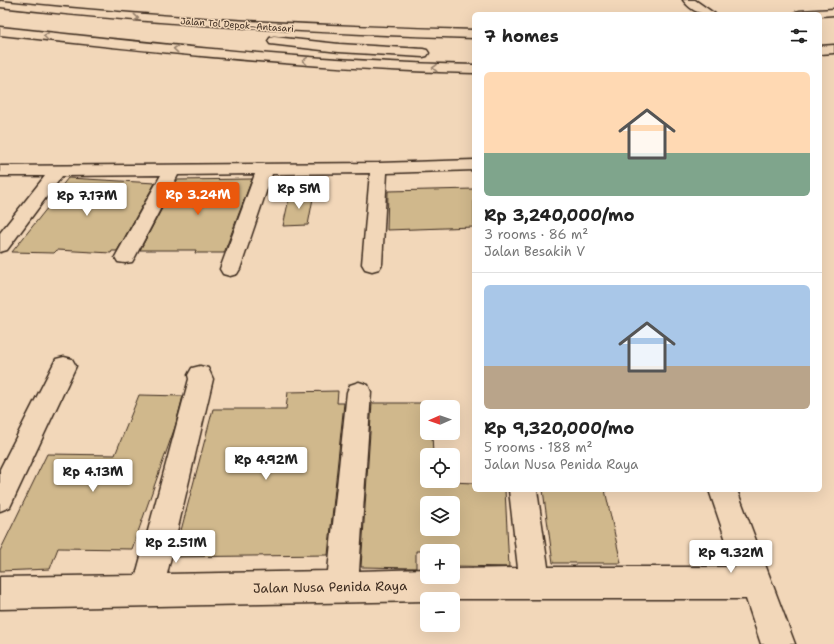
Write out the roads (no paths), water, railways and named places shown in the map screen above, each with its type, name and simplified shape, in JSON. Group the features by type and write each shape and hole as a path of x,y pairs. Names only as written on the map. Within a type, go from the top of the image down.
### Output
{"main road":[{"path":"683,2 687,12"},
{"path":"683,2 705,12"},
{"path":"0,3 62,4 311,20 472,26"},
{"name":"Jalan Tol Depok–Antasari","path":"0,3 135,18 280,28 472,34"},
{"path":"822,13 834,12"},
{"path":"0,15 108,27"},
{"name":"Jalan Tol Depok–Antasari","path":"139,30 194,34"},
{"path":"0,31 299,61 367,66 472,69"},
{"name":"Jalan Tol Depok–Antasari","path":"432,53 339,48 264,39 472,45"},
{"path":"822,50 834,49"},
{"path":"822,60 834,60"},
{"path":"0,171 379,168 472,165"},
{"path":"372,264 379,168"},
{"path":"230,270 265,169"},
{"path":"0,246 58,170"},
{"path":"125,257 172,170"},
{"path":"0,498 64,366"},
{"path":"148,589 201,379 200,375"},
{"path":"342,587 359,392"},
{"path":"523,492 535,583"},
{"path":"724,492 778,644"},
{"name":"Jalan Nusa Penida Raya","path":"0,593 148,589 535,583 757,583"}]}
